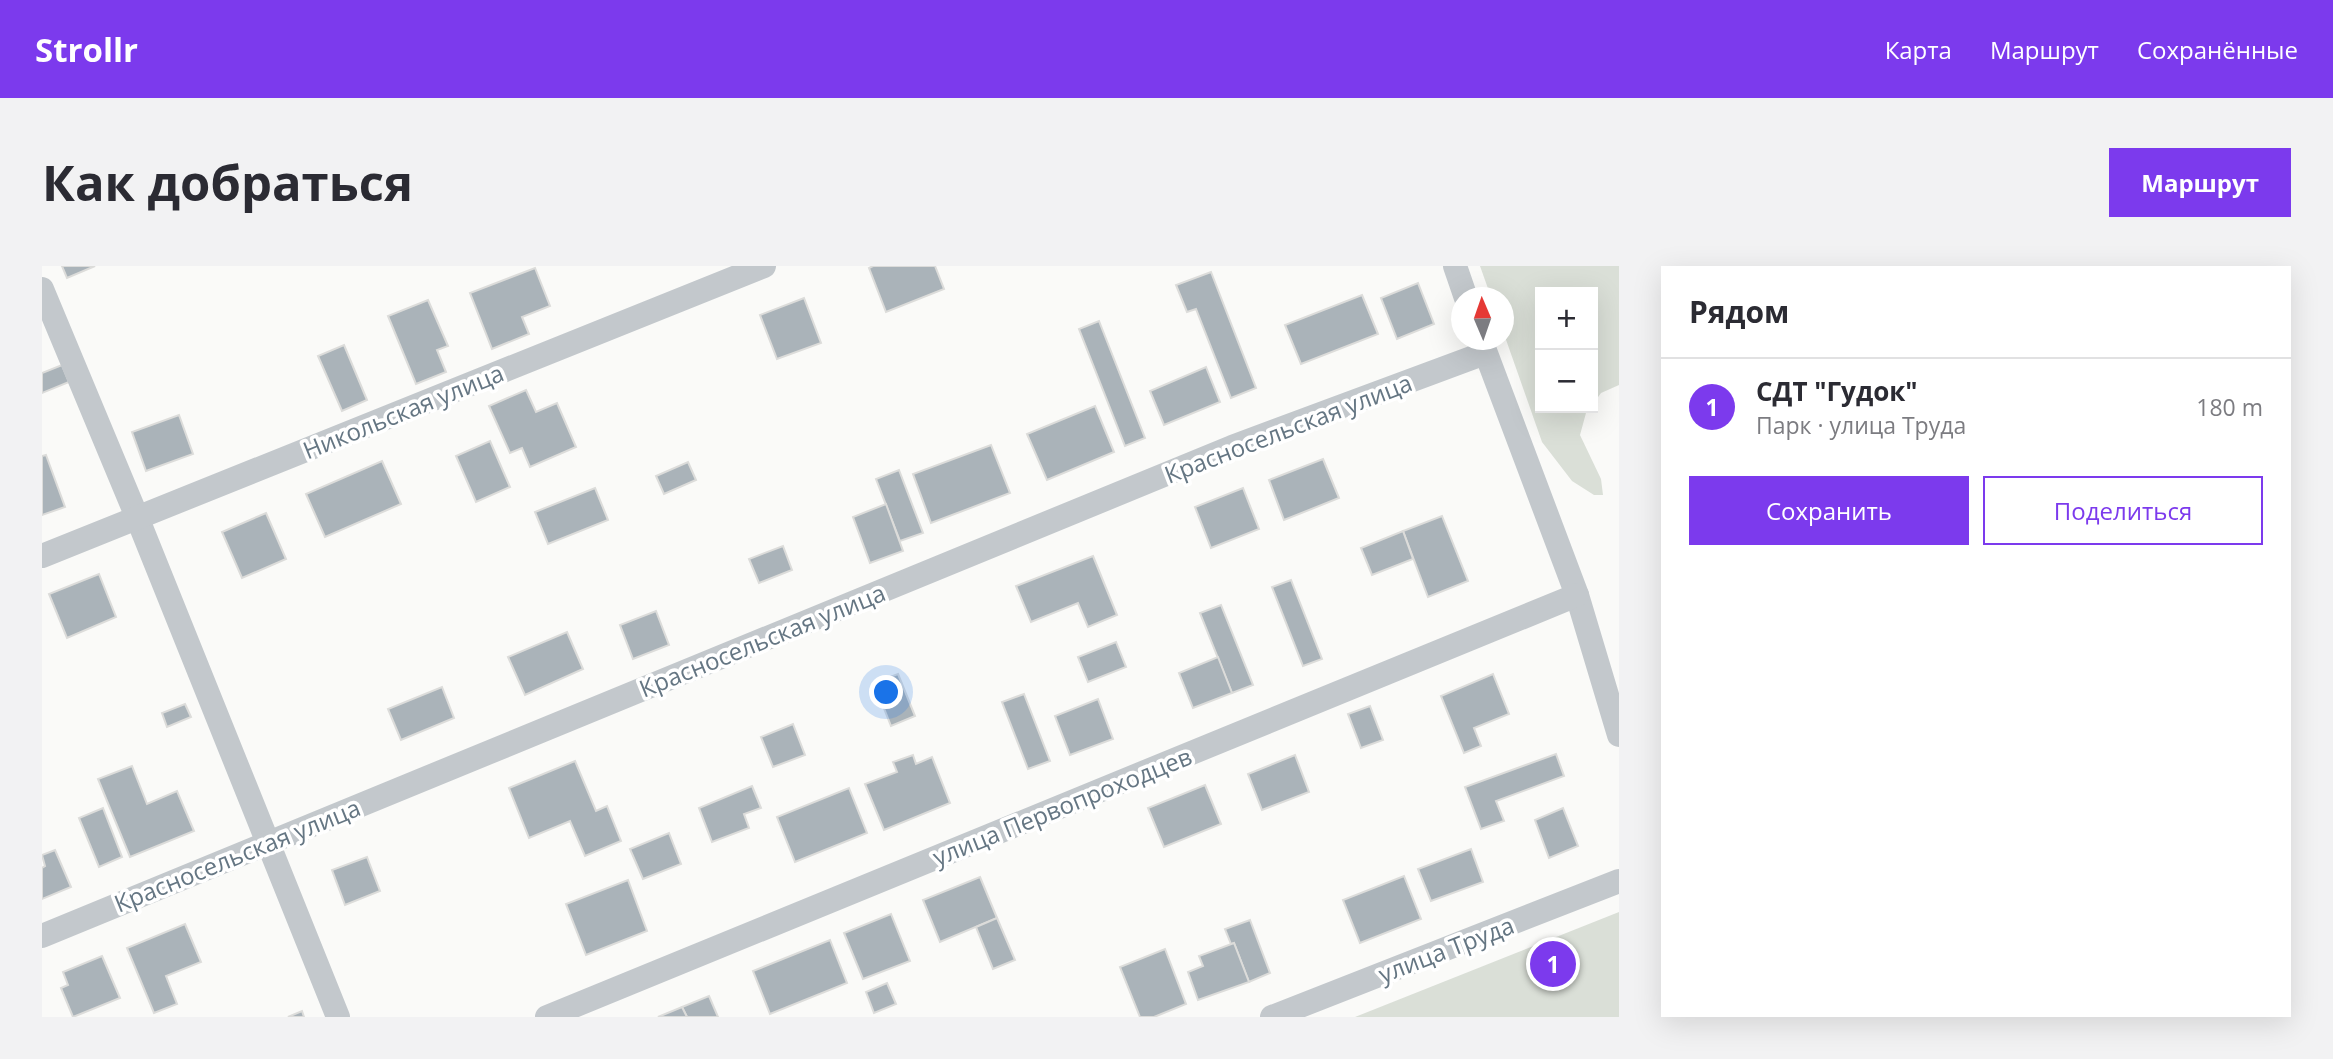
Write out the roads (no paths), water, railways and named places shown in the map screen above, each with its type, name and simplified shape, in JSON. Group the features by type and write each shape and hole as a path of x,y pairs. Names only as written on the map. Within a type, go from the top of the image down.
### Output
{"street":[{"name":"Никольская улица","path":"42,556 764,266"},
{"path":"1455,266 1462,287"},
{"path":"42,289 137,517 338,1017"},
{"name":"Красносельская улица","path":"42,936 1473,350"},
{"path":"1485,350 1577,595 1619,735"},
{"name":"улица Первопроходцев","path":"547,1017 1577,595"},
{"name":"улица Труда","path":"1272,1017 1619,881"}],"place":[{"name":"СДТ \"Гудок\"","path":"1553,964"}]}
